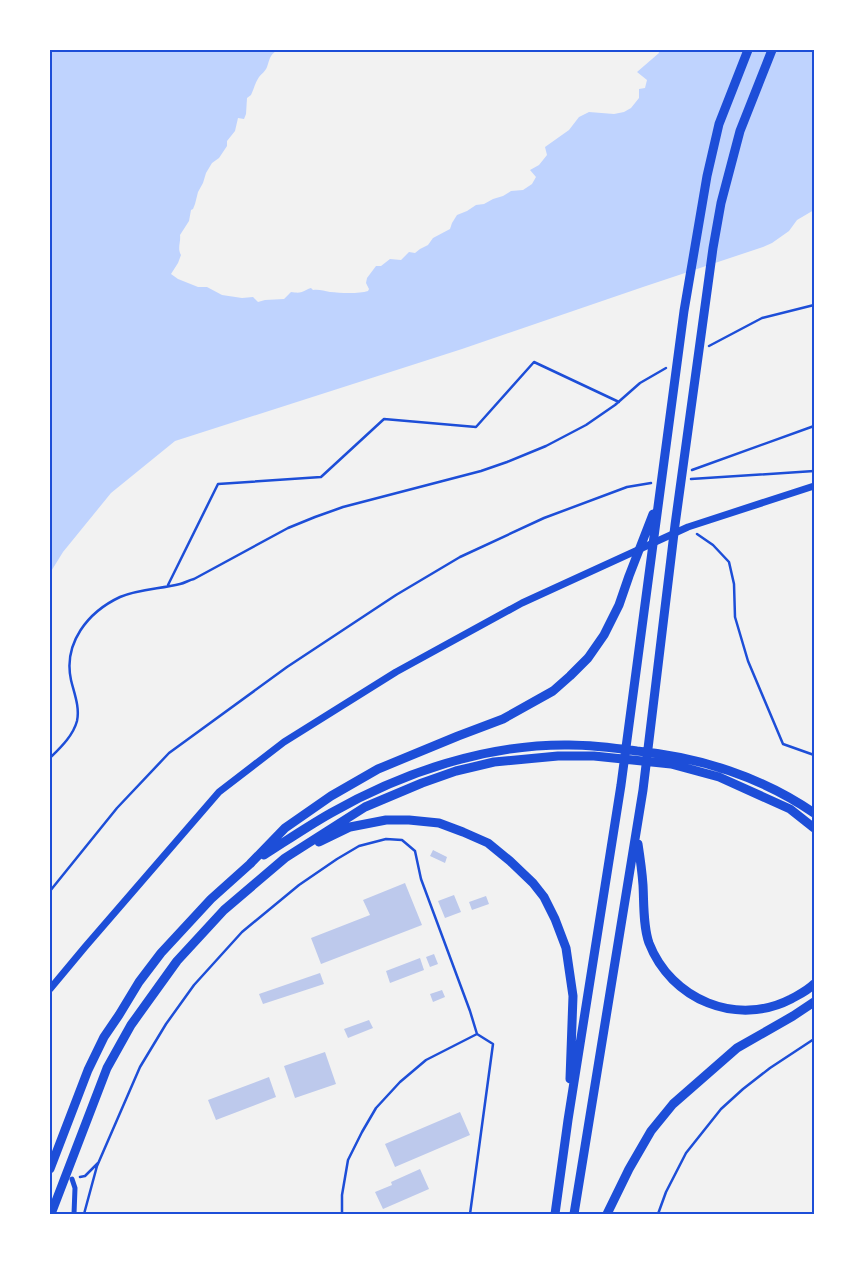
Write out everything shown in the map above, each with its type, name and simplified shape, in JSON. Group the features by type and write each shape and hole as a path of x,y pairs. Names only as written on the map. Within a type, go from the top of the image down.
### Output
{"highway":[{"path":"555,1214 621,785 684,311 707,176 719,124 748,50"},
{"path":"574,1214 643,790 668,581 713,248 721,204 740,131 772,50"},
{"path":"50,1169 88,1070 104,1037 139,982 162,953 211,899 250,864 285,828 331,796 378,769 503,719 553,691 570,676 588,658 604,635 619,605 659,500"},
{"path":"250,864 332,812 391,783 468,758 494,752 540,746 570,744 686,758 730,770 763,784 795,800 814,813"},
{"path":"51,1214 107,1068 131,1024 176,961 224,910 285,858 365,806 456,771 494,762 558,756 594,756 671,764 719,777 790,809 814,828"},
{"path":"285,858 350,827 386,820 410,820 439,823 488,843 533,882 544,897 555,919 566,948 573,996 568,1120"},
{"path":"636,833 649,942 661,965 676,982 693,995 715,1006 744,1010 764,1009 784,1002 809,990 814,984"},
{"path":"607,1214 628,1169 651,1131 673,1104 737,1048 814,1002"}],"street":[{"path":"50,989 219,792 284,742 396,672 522,603 688,527 814,486"},
{"path":"72,1179 75,1188 74,1214"}],"path":[{"path":"704,348 762,318 814,305"},
{"path":"168,586 218,484 321,478 384,418 476,427 534,362 619,402"},
{"path":"50,758 74,730 77,719 77,704 70,667 72,647 79,631 104,606 136,591 180,584 194,579 288,528 315,517 343,507 481,471 546,446 586,425 619,402 640,383 670,365"},
{"path":"689,471 814,426"},
{"path":"691,479 814,472"},
{"path":"50,891 117,808 169,753 287,666 396,595 460,557 544,518 627,488 654,482"},
{"path":"688,527 713,545 728,562 734,584 735,617 748,661 782,744 814,755"},
{"path":"84,1214 99,1162 140,1067 166,1024 194,985 242,932 299,885 359,846 386,839 402,840 415,851 421,879 477,1034 493,1044 470,1214"},
{"path":"342,1214 342,1195 348,1160 376,1108 400,1082 426,1060 477,1034"},
{"path":"658,1214 666,1192 686,1154 721,1109 770,1068 814,1040"},
{"path":"72,1179 85,1176 99,1162"}],"water":[{"path":"50,50 277,50 271,56 266,69 258,79 251,95 247,98 244,119 238,118 235,131 227,141 227,146 206,173 191,210 189,221 180,235 179,250 181,255 171,274 178,279 198,287 207,287 222,295 242,298 253,297 258,302 284,299 291,292 300,292 311,288 313,290 339,293 368,291 367,278 376,266 381,266 390,259 401,260 409,252 415,253 428,245 433,238 450,229 457,215 476,205 484,204 511,191 523,190 532,184 536,177 530,170 539,165 547,155 545,147 569,130 579,117 589,112 614,114 631,108 639,98 639,89 645,88 647,80 637,72 659,53 658,50 814,50 814,210 797,220 789,231 763,247 462,349 175,441 111,493 63,552 50,573"}],"building":[{"path":"433,850 447,857 445,863 430,856"},
{"path":"405,883 422,925 321,964 311,938 370,915 363,900"},
{"path":"454,895 461,912 445,918 438,901"},
{"path":"486,896 489,904 472,910 469,902"},
{"path":"434,954 438,964 430,967 426,957"},
{"path":"420,958 424,970 390,983 386,971"},
{"path":"320,973 324,984 263,1004 259,994"},
{"path":"442,990 445,997 433,1002 430,994"},
{"path":"369,1020 373,1028 348,1038 344,1029"},
{"path":"325,1052 336,1084 295,1098 284,1066"},
{"path":"269,1077 276,1097 216,1120 208,1100"},
{"path":"460,1112 470,1135 395,1167 385,1144"},
{"path":"420,1169 429,1189 383,1209 375,1192 392,1185 391,1182"}]}
